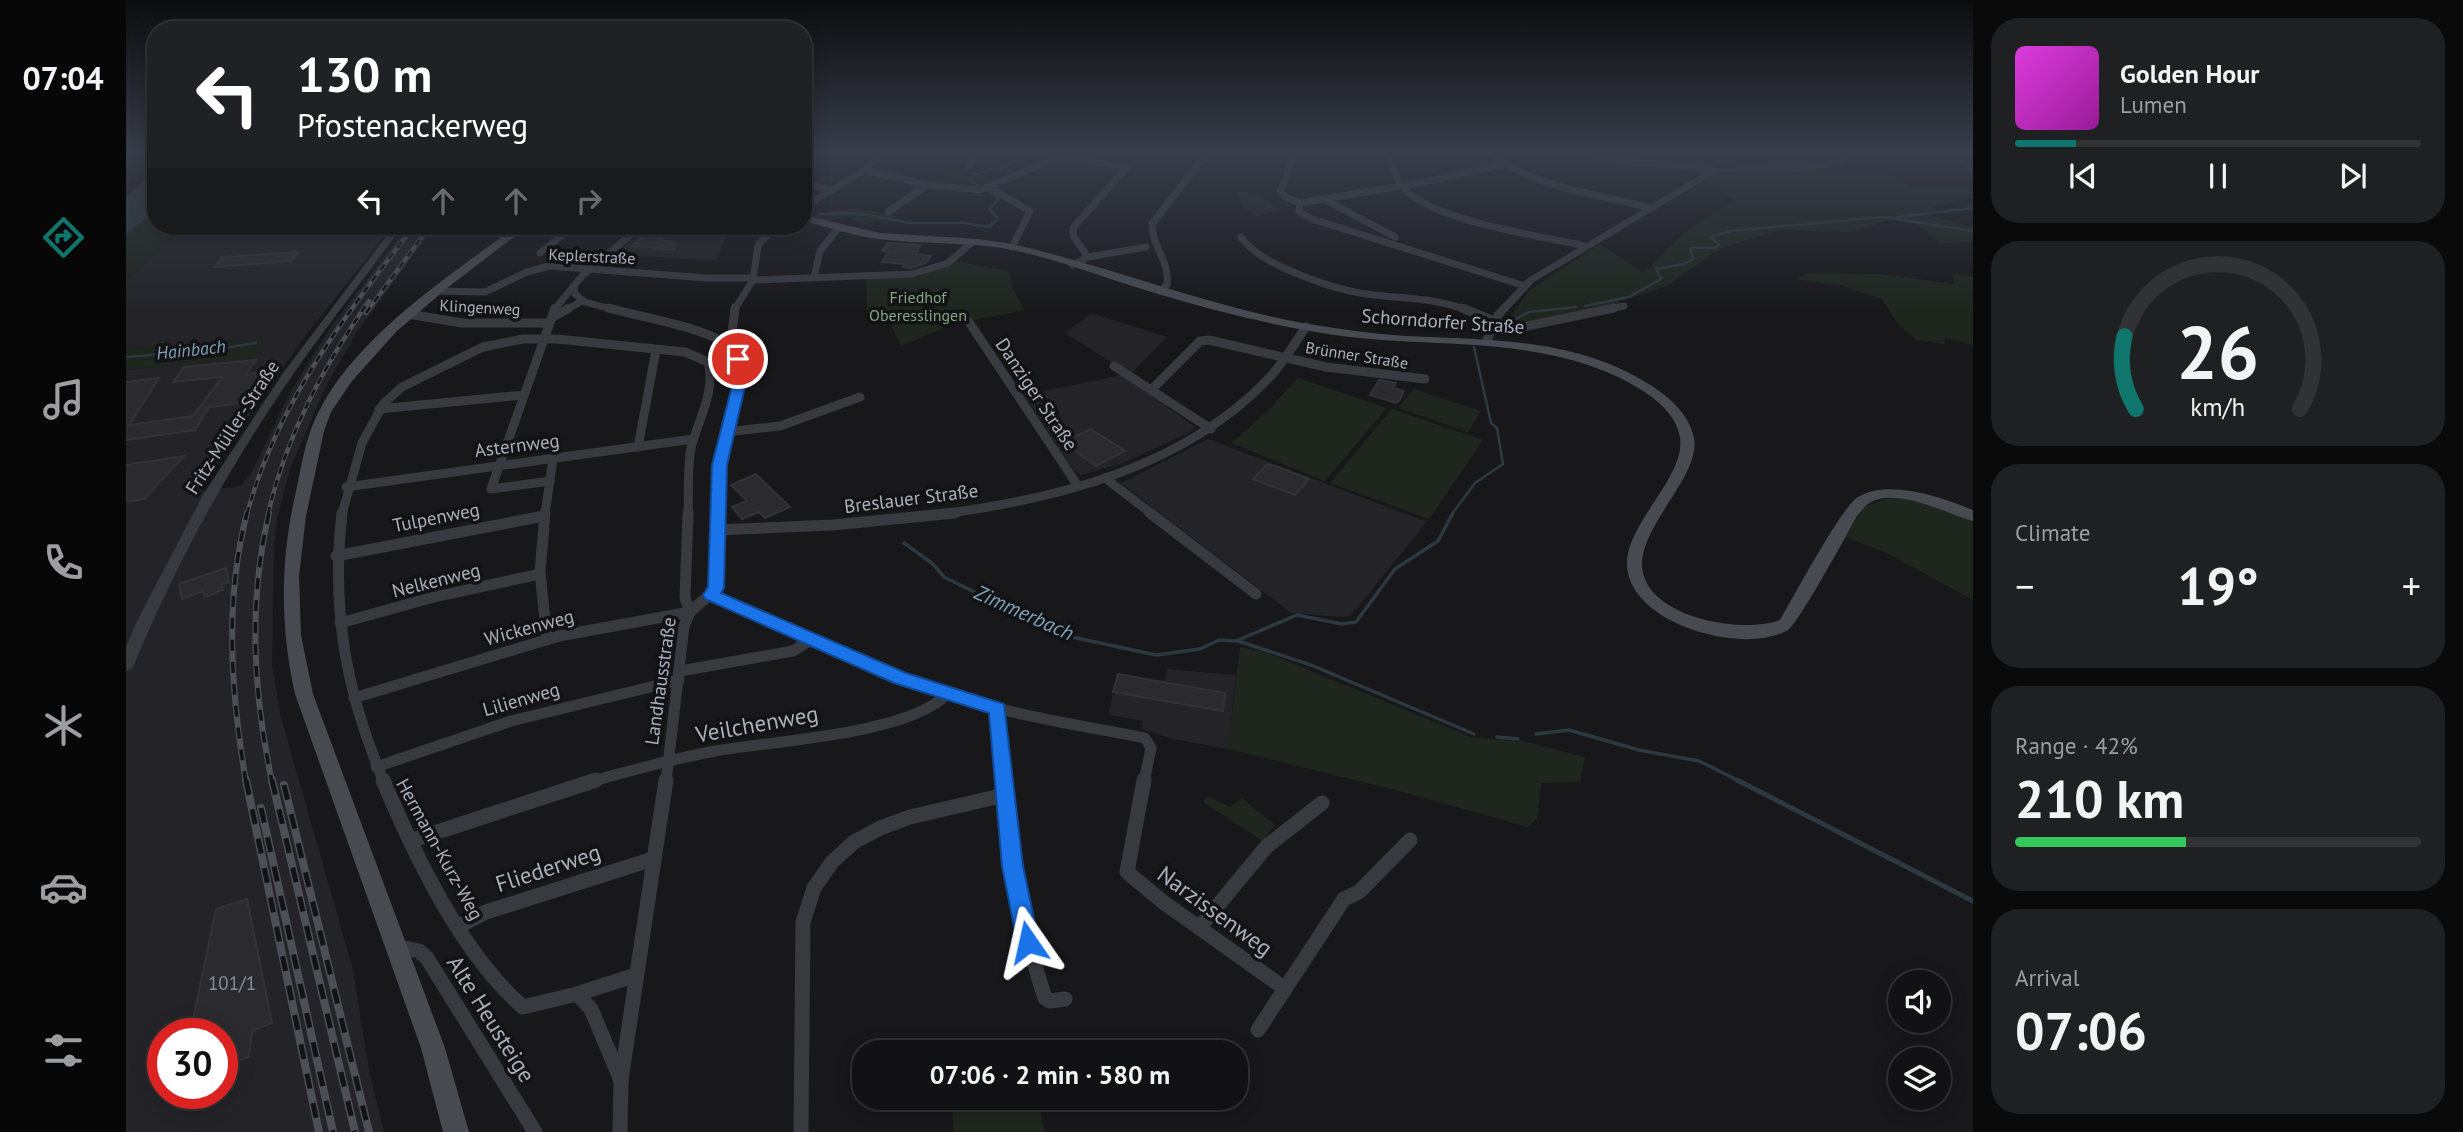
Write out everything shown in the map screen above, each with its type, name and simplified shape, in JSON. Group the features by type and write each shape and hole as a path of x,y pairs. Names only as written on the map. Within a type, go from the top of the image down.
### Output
{"main road":[{"name":"Schorndorfer Straße","path":"812,220 877,235 1012,247 1230,311 1306,327 1396,340 1491,330 1592,362 1642,386 1677,415 1686,434 1687,456 1640,545 1634,570 1641,586 1652,598 1673,614 1699,625 1746,634 1770,631 1786,624 1851,514 1860,503 1871,497 1887,494 1916,496 1973,516"},
{"path":"456,1132 433,1048 304,694 294,650 291,591 294,536 319,427 327,407 339,390 408,314 511,235"}],"street":[{"path":"888,212 897,206"},
{"path":"1012,247 1030,211 1021,206"},
{"path":"1088,257 1074,237 1073,228 1093,206"},
{"path":"1160,291 1167,285 1169,265 1151,232 1152,224 1166,206"},
{"path":"1299,206 1298,210 1306,216 1525,286"},
{"path":"1336,206 1425,252"},
{"path":"1435,206 1460,216 1585,246"},
{"path":"1640,206 1650,208"},
{"path":"1241,237 1248,247 1266,259 1317,283 1365,294 1442,300 1491,330 1525,286 1585,246 1654,206"},
{"path":"814,277 820,251 839,228"},
{"path":"1377,229 1399,244"},
{"name":"Fritz-Müller-Straße","path":"126,665 165,576 234,455 313,339 391,235"},
{"path":"540,253 563,235"},
{"path":"550,481 491,489 556,305 562,295 630,235"},
{"path":"725,343 732,334 731,323 738,301 753,279 758,245 768,235"},
{"name":"Keplerstraße","path":"436,291 485,292 542,267 753,279 920,273 948,262 971,243"},
{"path":"1073,265 1088,257 1146,247"},
{"path":"574,287 580,299"},
{"path":"550,321 561,310 580,299"},
{"path":"556,305 580,299 708,335 725,343 734,352 741,370 719,465 716,588 690,612"},
{"name":"Schorndorfer Straße","path":"1491,330 1508,330 1624,306"},
{"name":"Klingenweg","path":"408,314 462,323 550,321"},
{"name":"Danziger Straße","path":"969,322 1078,486"},
{"path":"708,335 731,323"},
{"name":"Breslauer Straße","path":"717,530 907,519 1027,499 1105,478 1143,463 1211,429 1255,394 1286,357 1306,327"},
{"name":"Landhausstraße","path":"543,340 580,339 694,354 705,359 710,366 705,411 693,439 685,598 690,612 684,626 669,761 621,1080 620,1132"},
{"name":"Hermann-Kurz-Weg","path":"543,340 485,346 398,390 379,409 364,438 346,487 336,556 340,623 354,698 376,767 410,841 459,926 509,993 523,1007 577,994 636,975"},
{"name":"Brünner Straße","path":"1151,390 1200,341 1234,344 1337,369 1425,379"},
{"path":"638,447 656,350"},
{"path":"1114,366 1211,429"},
{"path":"379,409 524,395"},
{"path":"726,432 780,426 860,397"},
{"name":"Asternweg","path":"346,487 693,439"},
{"path":"547,640 540,574 544,516 553,459"},
{"path":"1105,478 1256,594"},
{"name":"Tulpenweg","path":"336,556 544,516"},
{"name":"Nelkenweg","path":"340,623 434,597 540,574"},
{"path":"711,595 891,675 998,709 1013,866 1033,967 1045,998 1065,999"},
{"name":"Wickenweg","path":"354,698 453,666 547,640 622,622 690,612"},
{"name":"Lilienweg","path":"376,767 511,721 680,676 793,651 811,640"},
{"name":"Veilchenweg","path":"410,841 542,796 669,761 875,724 934,706 947,694"},
{"name":"Narzissenweg","path":"998,709 1142,737 1149,742 1148,768 1128,856 1127,872 1199,928 1284,988"},
{"path":"801,1132 803,922 809,898 821,874 846,848 876,828 901,819 1005,795"},
{"path":"1199,928 1267,846 1322,803"},
{"path":"1258,1030 1345,899 1350,894 1359,892 1410,840"},
{"name":"Fliederweg","path":"459,926 499,908 653,859"},
{"name":"Alte Heusteige","path":"397,946 419,951 427,958 535,1132"},
{"path":"577,994 591,1009 621,1080"}],"shaded area":[{"path":"126,206 147,206 147,217 126,234"},
{"path":"1243,206 1275,206 1280,210 1256,217"},
{"path":"175,235 385,235 303,339 235,436 202,491 241,486 251,473 292,389 332,325 401,235 427,235 358,331 328,382 291,466 277,518 274,547 272,663 280,714 353,970 369,1070 384,1132 126,1132 126,370 254,357 262,339 126,350 126,281"},
{"path":"638,235 726,235 717,260 614,255"},
{"path":"1091,313 1167,337 1131,373 1131,381 1195,427 1189,433 1123,463 1081,475 1074,470 1024,395 1121,375 1118,366 1065,333"},
{"path":"1208,439 1427,522 1352,614 1344,617 1291,613 1121,483"},
{"path":"1167,669 1236,675 1228,749 1173,739 1142,729 1143,721 1109,715 1113,692 1165,683"}],"green space":[{"path":"1725,206 1938,206 1933,207 1939,211 1919,213 1973,227 1973,242 1939,243 1919,225 1900,220 1890,220 1850,232 1781,230 1721,248 1666,286 1618,302 1621,305 1510,328 1503,325 1530,290 1600,244 1644,273 1688,230"},
{"path":"839,209 868,210 897,217 888,224 876,222 871,226 852,220 852,216 827,221 812,216"},
{"path":"147,217 147,235 175,235 126,281 126,234"},
{"name":"Friedhof Oberesslingen","path":"955,261 1008,271 1013,289 1025,310 953,324 901,346 887,316 867,318 866,278 921,274"},
{"path":"1807,273 1881,274 1954,284 1952,273 1973,277 1973,345 1946,338 1944,344 1917,340 1897,323 1882,299 1840,285 1796,279"},
{"path":"263,339 254,357 126,370 126,350"},
{"path":"1298,378 1387,408 1325,481 1231,443 1268,411"},
{"path":"1414,389 1481,411 1468,432 1398,408"},
{"path":"1392,409 1483,440 1429,519 1330,483"},
{"path":"1892,497 1905,498 1973,520 1973,600 1885,552 1845,537 1865,506"},
{"path":"1240,647 1265,652 1471,737 1526,742 1585,757 1580,782 1541,783 1537,819 1528,827 1399,791 1228,749"},
{"path":"1207,796 1230,807 1242,798 1275,825 1263,841 1203,802"},
{"path":"953,1110 1040,1110 1045,1132 953,1132"}],"building":[{"path":"645,235 665,235 659,240 675,242 674,250 632,246"},
{"path":"887,243 921,245 916,254 931,256 926,263 911,268 903,267 904,264 882,262 889,252 882,251"},
{"path":"299,252 291,261 214,267 223,257"},
{"path":"256,360 246,374 272,372 251,402 209,407 195,430 126,440 126,382 159,378 129,425 193,416 222,377 173,382 184,367"},
{"path":"1379,380 1396,383 1393,388 1404,391 1400,400 1396,403 1370,395"},
{"path":"1091,429 1125,451 1096,466 1063,442"},
{"path":"184,456 144,499 126,502 126,465"},
{"path":"1267,464 1309,479 1295,495 1253,479"},
{"path":"756,474 790,507 765,518 759,512 742,519 732,507 747,501 731,485"},
{"path":"226,568 229,582 221,585 223,590 205,597 203,591 182,599 179,584"},
{"path":"1118,674 1225,693 1223,711 1113,692"},
{"path":"247,899 272,1023 252,1031 249,1057 238,1061 238,1018 193,1018 216,909"}],"waterway":[{"name":"Hainbach","path":"819,214 855,213 911,223 963,223 989,227 998,218 989,209 992,206"},
{"path":"1898,217 1973,208"},
{"name":"Zimmerbach","path":"1585,306 1629,297 1661,279 1656,269 1684,264 1693,259 1690,248 1716,248 1719,244 1711,237 1731,231 1883,217 1973,231"},
{"name":"Zimmerbach","path":"1506,324 1529,312 1576,307"},
{"name":"Hainbach","path":"126,357 206,351 256,343"},
{"name":"Zimmerbach","path":"1452,514 1475,483 1503,464 1497,428 1491,423 1474,347"},
{"name":"Zimmerbach","path":"904,543 933,564 944,577 1021,615 1072,637 1156,655 1200,649 1219,640 1236,641 1297,615 1342,624 1356,622 1395,569 1438,541 1453,513"},
{"path":"1238,641 1311,665 1474,734"},
{"path":"1536,734 1569,730 1639,750 1699,761 1737,780"},
{"path":"1497,737 1518,739"},
{"path":"1737,780 1741,782"},
{"path":"1737,780 1973,901"}],"railway":[{"path":"247,514 260,473 295,398 339,327 407,235"},
{"path":"366,313 423,235"},
{"path":"268,514 285,457 308,403 336,351 369,301"},
{"path":"246,782 232,647 235,580 247,513"},
{"path":"269,513 258,580 256,647 261,715 272,782"},
{"path":"246,780 319,1132"},
{"path":"272,780 355,1132"},
{"path":"284,785 369,1132"},
{"path":"261,808 333,1132"}],"route":[{"path":"738,359 741,378 719,465 716,588 711,595 900,678 998,709 1013,866 1028,942"}]}
